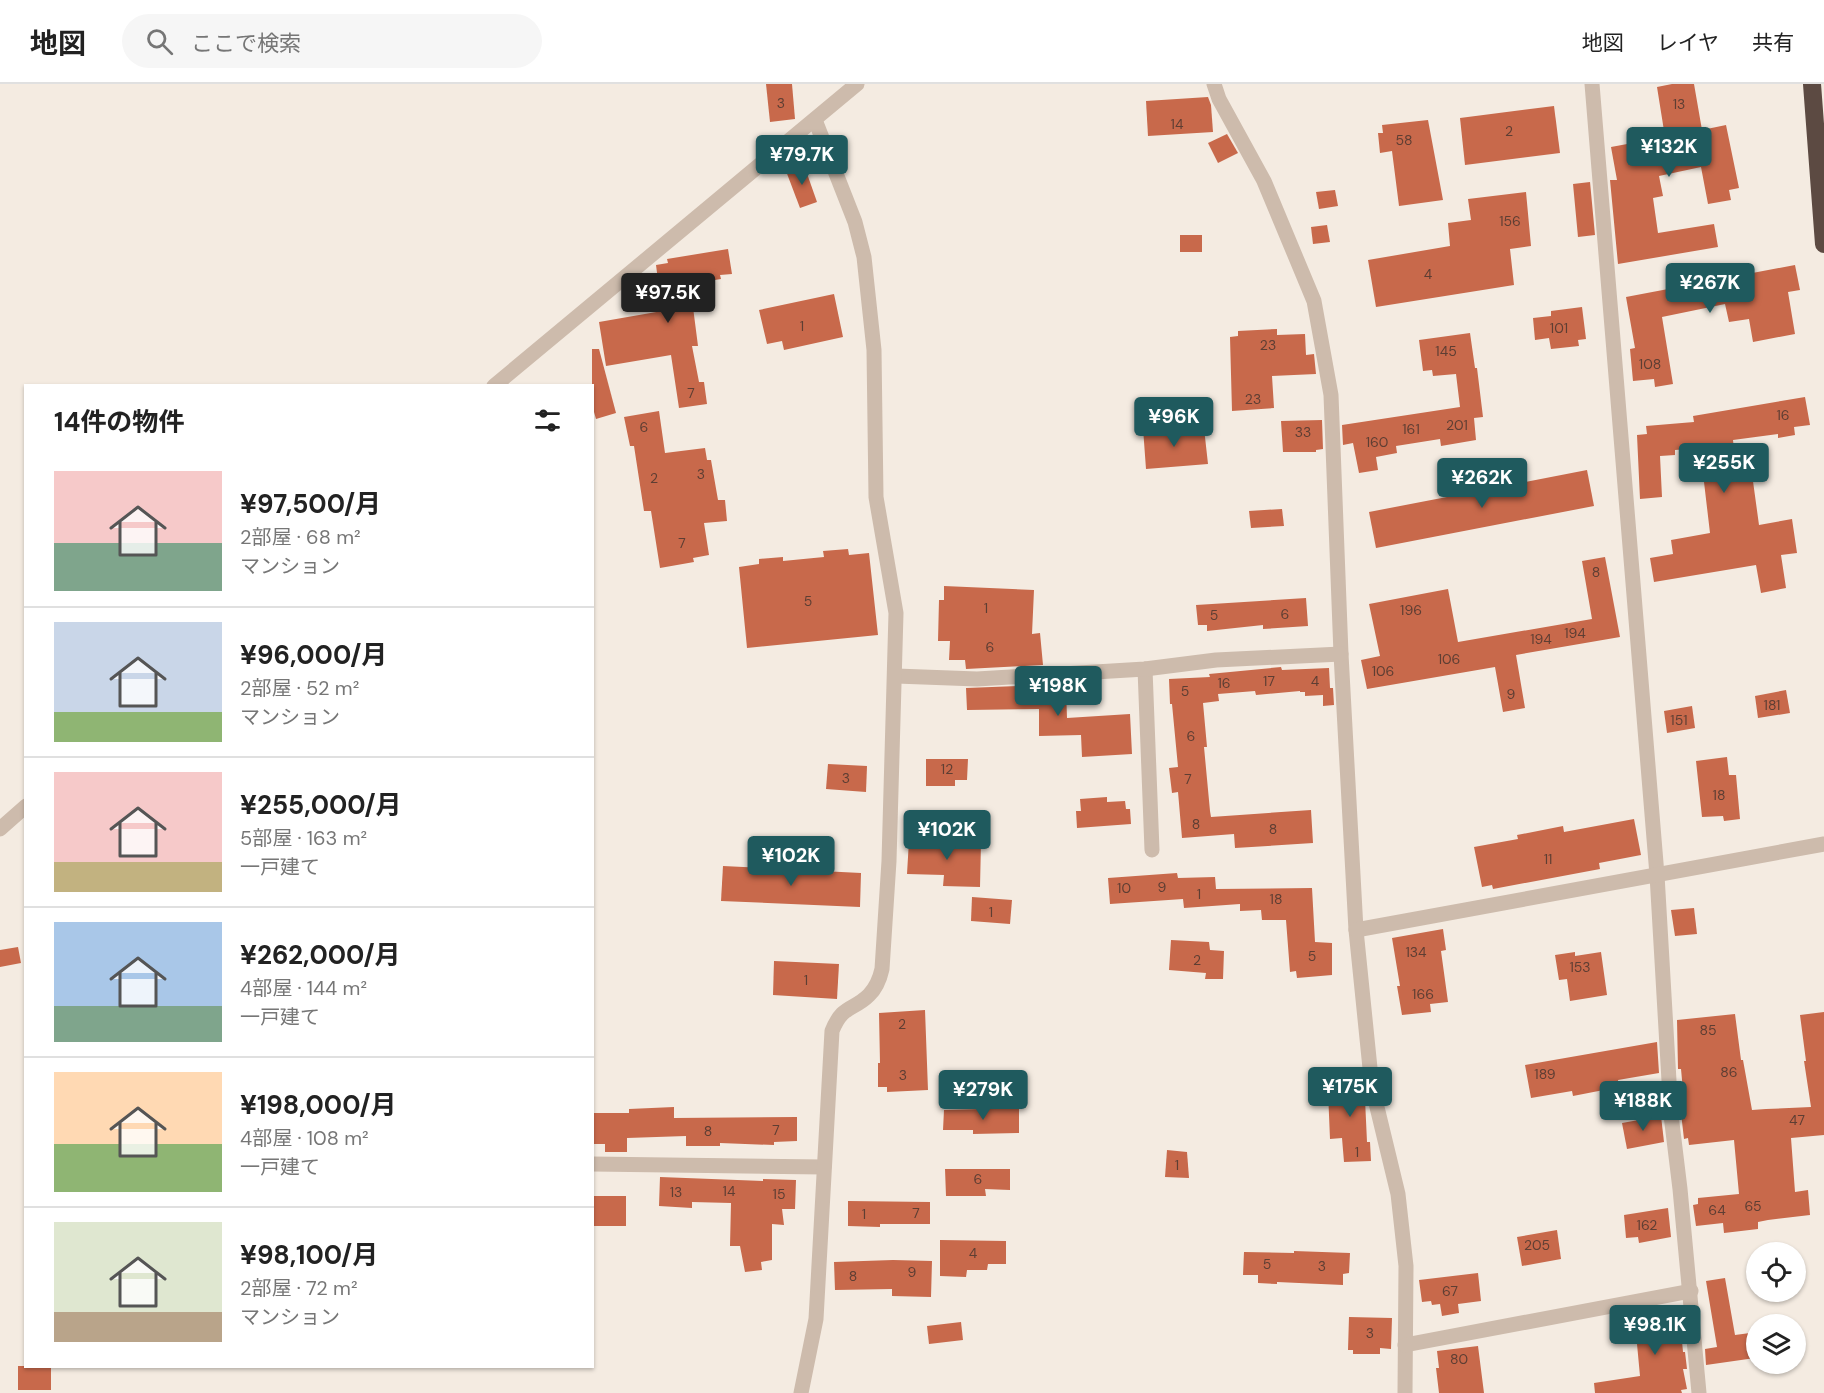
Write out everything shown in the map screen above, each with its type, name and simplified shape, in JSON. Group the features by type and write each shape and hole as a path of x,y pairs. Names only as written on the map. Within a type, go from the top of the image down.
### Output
{"highway":[{"path":"1812,84 1824,244"}],"street":[{"path":"496,384 857,84"},
{"path":"1214,84 1219,99 1264,181 1292,244 1316,310 1331,394 1341,654 1356,930 1370,1068 1398,1194 1406,1266 1405,1393"},
{"path":"1592,84 1657,874 1671,1115 1691,1291 1699,1393"},
{"path":"801,1393 816,1319 832,1031 837,1017 869,995 879,981 882,969 889,861 897,613 876,497 874,350 864,257 855,222 815,120"},
{"path":"896,676 977,679 1145,669 1216,660 1341,654"},
{"path":"1145,669 1152,850"},
{"path":"0,829 24,808"},
{"path":"1356,930 1824,844"},
{"path":"594,1164 824,1167"},
{"path":"1405,1345 1691,1291"}],"building":[{"path":"766,84 792,84 795,119 770,122"},
{"path":"1694,84 1702,130 1726,125 1739,188 1729,190 1731,200 1708,204 1701,167 1659,176 1663,196 1653,198 1658,233 1714,224 1718,247 1618,264 1610,180 1617,180 1611,147 1665,137 1657,87"},
{"path":"1208,97 1211,105 1213,132 1148,136 1146,101"},
{"path":"1554,106 1560,153 1465,165 1460,118"},
{"path":"1428,120 1443,200 1399,206 1392,151 1380,153 1378,133 1383,133 1382,125"},
{"path":"1227,134 1238,153 1218,163 1208,143"},
{"path":"804,165 817,202 800,208 786,171"},
{"path":"1590,182 1595,235 1578,237 1573,184"},
{"path":"1335,190 1338,206 1319,209 1316,192"},
{"path":"1526,192 1531,246 1510,249 1514,285 1376,307 1368,260 1450,246 1448,223 1471,220 1468,199"},
{"path":"1327,225 1330,242 1313,244 1311,227"},
{"path":"1180,235 1202,235 1202,252 1180,252"},
{"path":"728,249 732,274 720,275 721,279 690,284 698,346 692,346 699,382 704,382 707,404 679,408 671,355 606,366 599,322 662,311 656,265 668,263 667,259"},
{"path":"1795,265 1800,290 1788,292 1795,334 1753,342 1749,319 1729,322 1725,304 1662,317 1673,384 1655,387 1654,379 1633,381 1630,349 1635,348 1626,297"},
{"path":"834,294 843,337 784,350 782,341 767,344 759,310"},
{"path":"1582,307 1586,339 1578,340 1579,346 1551,349 1549,338 1535,340 1533,318 1551,316 1551,311"},
{"path":"1277,329 1277,335 1305,334 1306,355 1314,354 1316,374 1272,376 1274,408 1232,411 1230,337 1238,336 1238,331"},
{"path":"1470,333 1483,417 1474,418 1476,440 1441,446 1440,439 1396,446 1397,453 1376,457 1378,470 1359,473 1353,443 1343,445 1342,425 1460,407 1456,374 1433,376 1432,370 1423,371 1419,340"},
{"path":"592,349 599,349 616,413 596,419 594,384 592,384"},
{"path":"1805,397 1810,425 1794,427 1795,435 1778,438 1778,434 1733,440 1737,477 1752,474 1759,525 1792,519 1797,553 1781,555 1786,588 1761,593 1756,565 1654,582 1650,558 1673,554 1671,540 1710,533 1704,482 1722,479 1717,447 1675,450 1675,455 1660,456 1662,497 1640,499 1637,435 1647,434 1646,426 1694,422 1693,416"},
{"path":"659,411 665,453 705,448 707,460 711,460 718,500 725,500 727,521 704,523 709,555 693,558 694,562 660,568 651,511 644,511 634,446 630,446 624,417"},
{"path":"1322,420 1323,449 1316,450 1316,452 1283,452 1281,421"},
{"path":"1170,425 1171,432 1204,428 1208,464 1146,469 1143,428"},
{"path":"1587,470 1594,506 1376,548 1369,512"},
{"path":"1282,509 1284,526 1251,528 1249,511"},
{"path":"848,549 849,555 869,553 878,635 747,648 739,567 759,564 759,559 783,557 783,561 824,557 823,551"},
{"path":"1605,557 1620,637 1516,655 1525,708 1503,712 1495,667 1367,689 1361,660 1380,656 1369,604 1448,589 1458,642 1592,619 1582,561"},
{"path":"944,586 1034,590 1032,634 1040,633 1043,665 966,669 965,660 949,660 950,641 938,641 939,600 944,600"},
{"path":"1306,598 1308,626 1263,629 1263,625 1207,631 1207,625 1198,625 1196,605"},
{"path":"1281,667 1282,670 1329,668 1334,705 1323,706 1323,695 1305,696 1305,692 1300,691 1256,695 1255,691 1218,694 1219,701 1203,703 1207,747 1204,747 1211,817 1311,810 1313,843 1235,848 1234,834 1182,838 1178,792 1172,793 1169,768 1178,767 1169,679 1210,677 1209,674"},
{"path":"1045,685 1045,688 1066,688 1067,718 1130,714 1132,754 1082,757 1081,735 1039,736 1039,709 967,710 966,688"},
{"path":"1786,690 1790,713 1758,718 1755,696"},
{"path":"1692,706 1695,728 1667,733 1664,711"},
{"path":"1727,757 1729,775 1736,775 1740,819 1724,821 1723,816 1702,817 1696,761"},
{"path":"926,759 968,759 967,780 955,780 955,786 926,786"},
{"path":"828,764 867,766 866,792 826,789"},
{"path":"1107,797 1107,802 1125,801 1126,809 1130,809 1131,824 1077,828 1076,811 1081,811 1080,799"},
{"path":"1634,819 1641,855 1599,863 1600,869 1493,889 1492,885 1482,887 1474,847 1518,839 1517,835 1563,826 1564,832"},
{"path":"909,840 981,842 980,887 943,886 944,875 907,874"},
{"path":"723,866 861,873 860,907 721,901"},
{"path":"1177,873 1178,878 1215,877 1216,889 1312,888 1315,942 1332,943 1332,975 1297,978 1296,971 1290,972 1286,920 1262,920 1261,910 1240,911 1240,904 1184,908 1183,899 1110,904 1108,878"},
{"path":"972,897 1012,900 1010,924 971,921"},
{"path":"1694,908 1697,934 1675,936 1671,910"},
{"path":"1443,929 1446,950 1441,951 1448,1002 1430,1004 1431,1012 1402,1015 1392,938"},
{"path":"1171,940 1209,942 1210,950 1224,951 1223,979 1205,979 1206,973 1169,970"},
{"path":"18,947 21,963 0,967 0,950"},
{"path":"1575,952 1575,956 1601,952 1607,995 1570,1001 1567,979 1559,980 1555,955"},
{"path":"774,961 839,964 837,999 773,995"},
{"path":"925,1010 928,1090 887,1092 887,1087 878,1087 879,1013"},
{"path":"1824,1012 1824,1135 1791,1138 1795,1192 1808,1190 1810,1215 1758,1222 1758,1229 1724,1233 1723,1223 1696,1226 1693,1205 1698,1204 1698,1198 1739,1194 1734,1140 1689,1145 1688,1138 1684,1139 1681,1113 1685,1112 1681,1069 1678,1069 1677,1020 1735,1014 1741,1060 1743,1060 1752,1110 1811,1107 1800,1015"},
{"path":"1657,1042 1659,1073 1618,1080 1619,1087 1573,1096 1572,1091 1531,1098 1525,1065"},
{"path":"1360,1073 1361,1089 1364,1089 1367,1142 1370,1142 1371,1161 1344,1162 1342,1138 1330,1139 1328,1091 1338,1090 1338,1074"},
{"path":"674,1107 674,1118 797,1117 797,1141 774,1142 774,1145 720,1143 720,1146 686,1146 686,1136 627,1138 627,1152 605,1152 605,1144 594,1144 594,1113 629,1113 629,1109"},
{"path":"1019,1108 1019,1133 973,1134 973,1130 943,1130 944,1110"},
{"path":"1661,1116 1664,1142 1627,1149 1622,1123"},
{"path":"1167,1150 1187,1152 1189,1178 1165,1177"},
{"path":"945,1169 1010,1169 1010,1190 985,1189 986,1196 946,1196"},
{"path":"660,1177 796,1180 795,1209 782,1209 784,1225 772,1224 772,1260 761,1262 762,1270 745,1272 740,1246 730,1246 731,1203 692,1202 692,1208 659,1206"},
{"path":"594,1196 626,1196 626,1226 594,1226"},
{"path":"848,1201 930,1202 930,1224 848,1226"},
{"path":"1668,1208 1671,1237 1639,1243 1638,1237 1626,1238 1624,1215"},
{"path":"1557,1230 1561,1259 1522,1266 1517,1237"},
{"path":"940,1240 1006,1241 1006,1264 988,1264 987,1270 967,1270 966,1277 940,1276"},
{"path":"1294,1251 1350,1253 1349,1273 1343,1274 1343,1285 1258,1283 1258,1275 1243,1275 1244,1252 1294,1253"},
{"path":"932,1261 931,1297 892,1296 892,1289 835,1290 834,1262"},
{"path":"1478,1273 1481,1301 1458,1304 1459,1313 1442,1316 1440,1304 1432,1305 1431,1301 1422,1302 1419,1280"},
{"path":"1725,1278 1735,1335 1746,1334 1746,1359 1706,1365 1705,1349 1717,1347 1706,1281"},
{"path":"1666,1308 1666,1310 1679,1309 1687,1369 1683,1369 1687,1389 1681,1390 1682,1393 1595,1393 1594,1383 1640,1376 1634,1312"},
{"path":"1349,1317 1392,1318 1391,1349 1380,1348 1380,1354 1353,1354 1353,1350 1348,1350"},
{"path":"961,1322 963,1340 929,1344 927,1326"},
{"path":"1478,1346 1484,1393 1439,1393 1436,1368 1439,1368 1437,1351"},
{"path":"18,1366 51,1368 51,1390 18,1390"}]}
